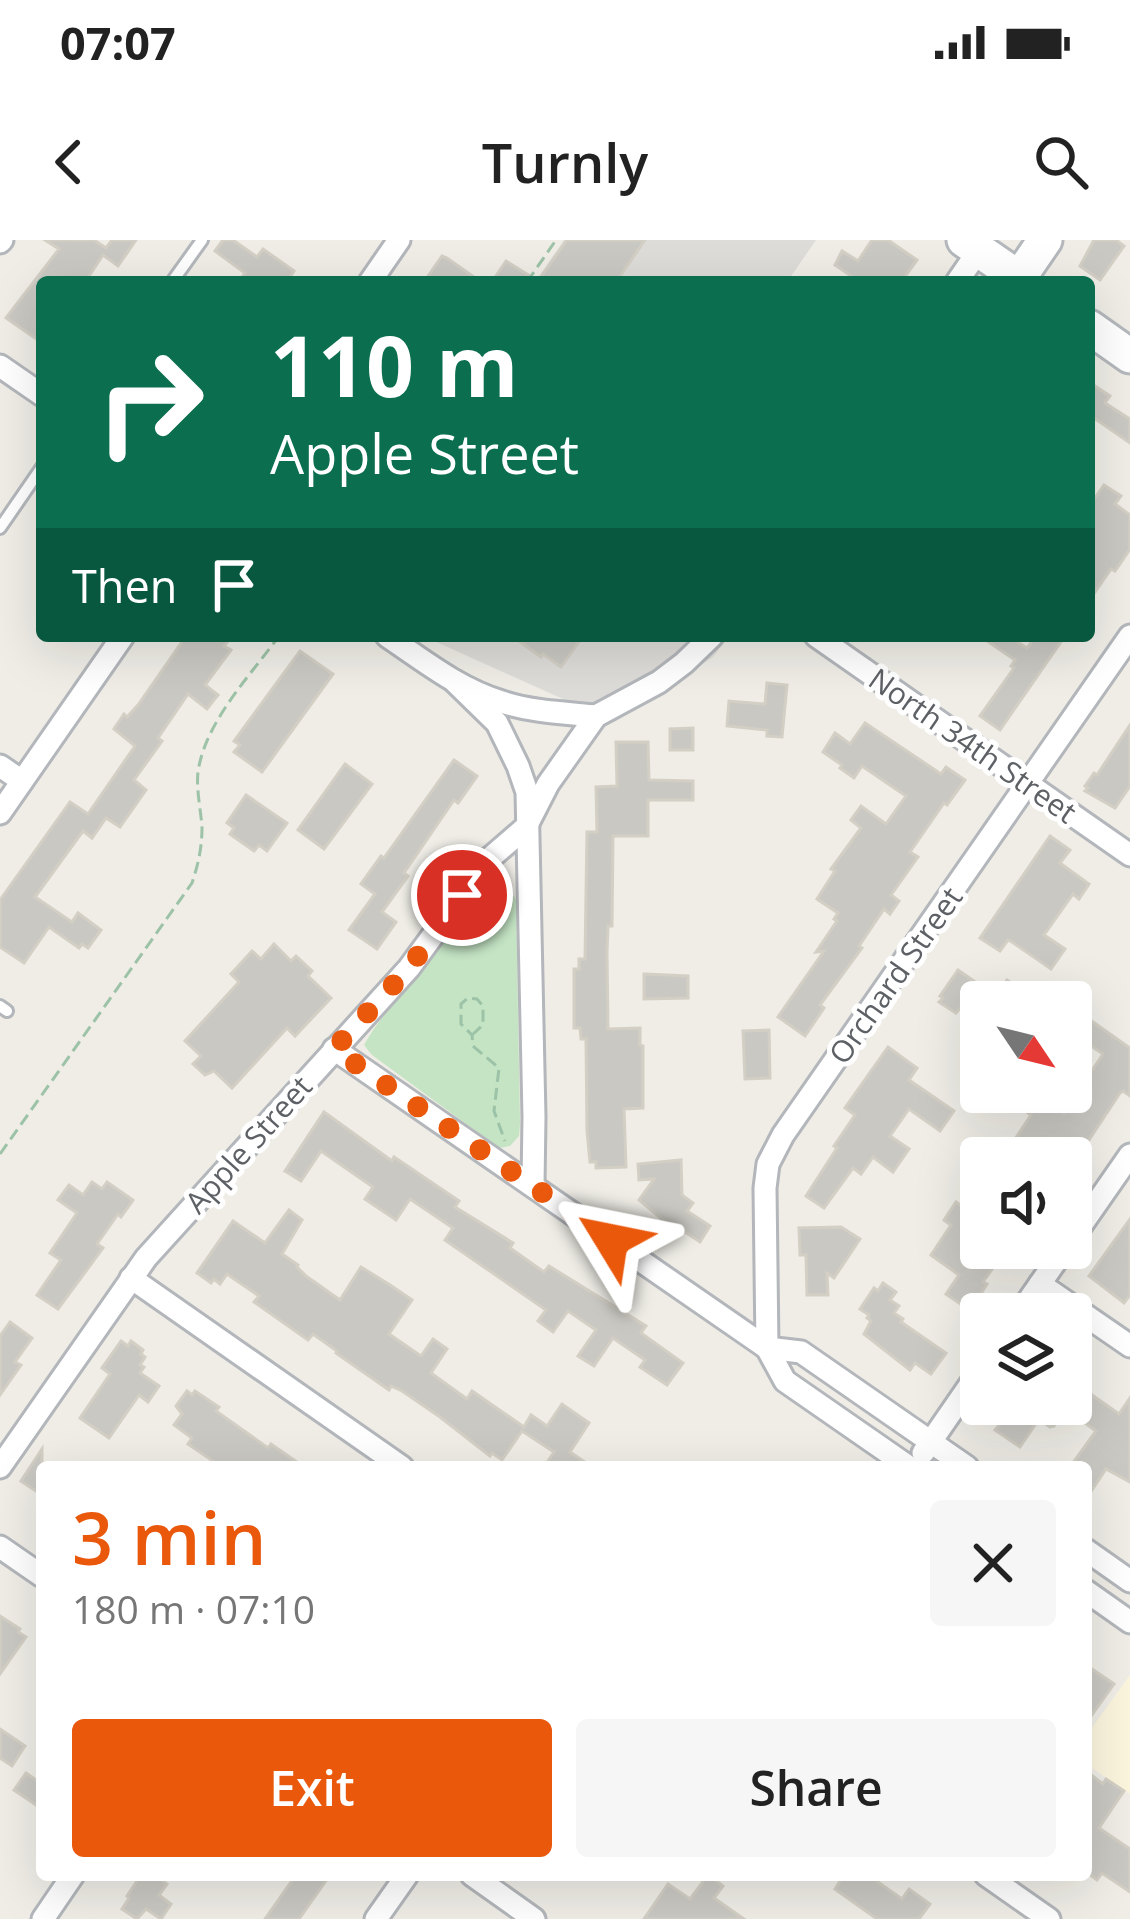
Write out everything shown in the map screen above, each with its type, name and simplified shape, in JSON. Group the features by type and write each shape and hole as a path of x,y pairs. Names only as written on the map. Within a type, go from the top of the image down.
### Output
{"main road":[{"path":"1024,276 1045,240"},
{"path":"972,245 1016,276"},
{"path":"1095,332 1130,356"}],"street":[{"path":"374,276 395,242"},
{"path":"959,276 972,245"},
{"path":"0,366 36,391"},
{"name":"Orchard Street","path":"767,1348 765,1188 775,1148 1130,636"},
{"path":"0,813 119,642"},
{"path":"396,642 486,697 516,706 596,716"},
{"name":"Apple Street","path":"0,1467 131,1278 409,968 489,859 526,827 548,784 596,716 659,682 706,642"},
{"name":"North 34th Street","path":"824,642 1130,855"},
{"path":"455,682 497,723 527,792 532,1185"},
{"path":"0,766 22,781"},
{"path":"334,1049 767,1348 785,1381 902,1461"},
{"path":"1092,1210 1130,1155"},
{"path":"1034,1293 1050,1269"},
{"path":"131,1278 392,1461"},
{"path":"1040,1284 1130,1346"},
{"path":"767,1348 801,1352 958,1461"},
{"path":"916,1461 960,1400"},
{"path":"0,1547 36,1572"},
{"path":"1092,1554 1130,1581"},
{"path":"1092,1595 1130,1622"},
{"path":"43,1919 69,1881"},
{"path":"376,1919 403,1881"},
{"path":"480,1881 534,1919"},
{"path":"995,1881 1049,1919"}],"lane":[{"path":"176,276 202,240"},
{"path":"0,528 36,475"}],"path":[{"path":"530,276 556,240"},
{"path":"0,1154 193,884 202,835 198,772 207,742 275,642"},
{"path":"472,1035 483,1025 483,1006 468,998 461,1004 461,1024 472,1035 473,1046 499,1068 494,1111 508,1148"},
{"path":"497,1119 509,1118"}],"shaded area":[{"path":"564,240 816,240 791,276 539,276"},
{"path":"436,642 724,642 713,657 614,722"},
{"path":"1130,1675 1130,1794 1092,1768 1092,1728"}],"green space":[{"path":"497,883 508,886 516,900 520,1123 519,1136 510,1146 499,1148 364,1045 466,912"}],"building":[{"path":"45,240 94,240 106,248 112,240 136,240 118,266 103,255 89,276 38,276 59,249"},
{"path":"223,240 233,240 257,257 263,249 294,271 291,276 243,276 215,251"},
{"path":"567,240 645,240 620,276 542,276"},
{"path":"872,240 888,240 917,260 905,276 851,276 835,265 842,251 858,261"},
{"path":"1094,240 1116,240 1124,246 1100,280 1080,266"},
{"path":"442,256 472,276 428,276"},
{"path":"506,261 530,276 496,276"},
{"path":"36,279 36,339 6,318"},
{"path":"1095,386 1110,396 1105,403 1130,419 1130,443 1095,419"},
{"path":"1104,485 1121,496 1115,504 1130,515 1130,549 1095,592 1095,498"},
{"path":"182,642 227,642 224,646 231,650 205,685 218,695 207,709 188,694 134,780 146,790 120,827 106,818 92,838 83,831 35,897 72,922 78,913 101,930 88,948 82,944 79,948 49,927 24,963 0,947 0,900 70,802 88,814 135,746 114,729 138,705"},
{"path":"520,642 579,642 561,667"},
{"path":"989,642 1018,642 1027,648 1032,642 1061,642 1000,730 980,716 1015,660"},
{"path":"300,651 333,674 262,772 234,752 240,745 234,741"},
{"path":"767,683 787,685 782,737 767,736 767,730 727,726 729,701 765,704"},
{"path":"865,723 941,774 946,767 965,780 910,852 918,857 891,895 899,901 890,914 884,909 820,1005 824,1008 805,1036 778,1017 824,951 816,952 837,921 838,913 817,899 835,871 831,869 861,828 851,820 861,806 886,824 906,796 862,766 854,778 823,752 835,733 850,744"},
{"path":"1130,725 1130,786 1115,808 1085,791 1085,786"},
{"path":"693,728 693,750 670,750 670,729"},
{"path":"616,742 648,742 649,780 693,781 693,800 648,800 648,836 613,836 608,1029 640,1028 643,1108 624,1109 626,1167 596,1168 596,1162 590,1162 587,1131 586,1039 581,1039 580,1028 574,1028 574,969 579,969 579,959 585,959 587,832 597,832 596,787 617,786"},
{"path":"454,760 477,776 458,803 454,800 404,873 408,876 382,912 396,922 377,949 349,930 375,894 361,884"},
{"path":"345,764 372,784 324,849 298,830"},
{"path":"246,795 287,823 267,851 259,845 254,851 230,834 234,828 227,823"},
{"path":"1050,836 1070,850 1060,863 1089,884 1079,899 1073,894 1044,935 1065,949 1051,969 1008,940 1000,951 980,938"},
{"path":"274,944 291,961 296,956 312,971 308,976 331,998 295,1036 287,1028 232,1088 214,1071 205,1075 193,1064 201,1056 185,1041 239,982 231,974 252,951 261,959"},
{"path":"958,970 974,981 960,981 956,1013 939,1002"},
{"path":"644,974 688,976 688,998 644,999"},
{"path":"1092,1021 1130,1048 1130,1096 1120,1093 1091,1137 1016,1137 1028,1113 1092,1113 1092,1071 1103,1054 1092,1046"},
{"path":"769,1030 770,1078 745,1079 743,1031"},
{"path":"888,1047 917,1068 909,1080 954,1111 940,1131 909,1109 890,1136 909,1149 893,1172 873,1157 861,1174 853,1168 824,1208 806,1196 855,1115 845,1108"},
{"path":"324,1112 459,1201 455,1207 513,1243 510,1248 544,1272 549,1266 646,1326 641,1333 683,1363 667,1385 640,1367 645,1360 613,1338 594,1366 578,1356 596,1330 568,1311 553,1332 538,1321 546,1310 445,1240 453,1228 410,1199 396,1220 365,1199 373,1187 321,1151 301,1181 285,1171"},
{"path":"681,1160 682,1195 693,1203 687,1211 710,1226 700,1242 674,1229 639,1200 654,1179 639,1180 638,1164"},
{"path":"92,1182 102,1189 107,1182 133,1200 97,1244 103,1248 58,1309 37,1295 61,1260 50,1253 77,1213 58,1200 69,1185 83,1195"},
{"path":"956,1202 960,1205 960,1269 992,1269 981,1293 960,1293 960,1304 946,1294 959,1275 931,1255 951,1225 944,1220"},
{"path":"289,1210 302,1220 282,1254 306,1276 340,1300 361,1267 390,1285 412,1300 389,1334 421,1356 433,1339 447,1349 431,1373 467,1399 472,1391 524,1427 531,1415 547,1426 562,1404 589,1423 570,1452 583,1461 548,1461 554,1452 522,1431 502,1460 490,1456 440,1417 402,1391 391,1386 389,1390 313,1334 308,1340 254,1302 259,1296 227,1274 220,1284 197,1273 233,1221 265,1243"},
{"path":"1130,1219 1130,1295 1124,1303 1089,1276"},
{"path":"841,1227 860,1239 834,1278 827,1273 828,1295 807,1295 806,1255 800,1255 799,1228"},
{"path":"883,1283 896,1292 890,1300 899,1306 894,1313 901,1322 946,1353 931,1374 915,1363 910,1370 864,1334 871,1321 860,1309"},
{"path":"10,1322 32,1338 15,1362 21,1365 0,1395 0,1336"},
{"path":"121,1341 128,1346 131,1341 143,1350 140,1373 159,1386 148,1402 139,1395 109,1438 80,1418 110,1374 102,1368"},
{"path":"187,1391 192,1395 195,1391 268,1448 271,1444 295,1461 213,1461 188,1444 192,1438 174,1425 182,1414 176,1406"},
{"path":"1092,1395 1119,1414 1130,1398 1130,1482 1106,1469 1092,1490 1092,1461 1074,1461 1096,1431 1088,1425 1092,1425"},
{"path":"999,1425 1035,1425 1020,1447 995,1430"},
{"path":"42,1449 42,1461 36,1461 36,1491 21,1481"},
{"path":"0,1616 26,1637 0,1674"},
{"path":"1092,1669 1114,1684 1092,1715"},
{"path":"0,1729 25,1746 12,1766 0,1758"},
{"path":"26,1773 36,1780 36,1805 14,1790"},
{"path":"1092,1776 1124,1791 1099,1828 1130,1849 1130,1892 1102,1873 1097,1880 1092,1876"},
{"path":"137,1881 163,1881 167,1884 159,1895 171,1904 161,1919 146,1909 137,1919 122,1909"},
{"path":"292,1881 326,1881 299,1919 265,1919"},
{"path":"704,1881 716,1881 723,1886 714,1898 744,1919 644,1919 668,1884 690,1899"},
{"path":"840,1881 876,1881 902,1899 909,1889 930,1904 919,1919 877,1919 835,1889"}],"route":[{"path":"462,895 409,968 334,1049 611,1240"}]}
